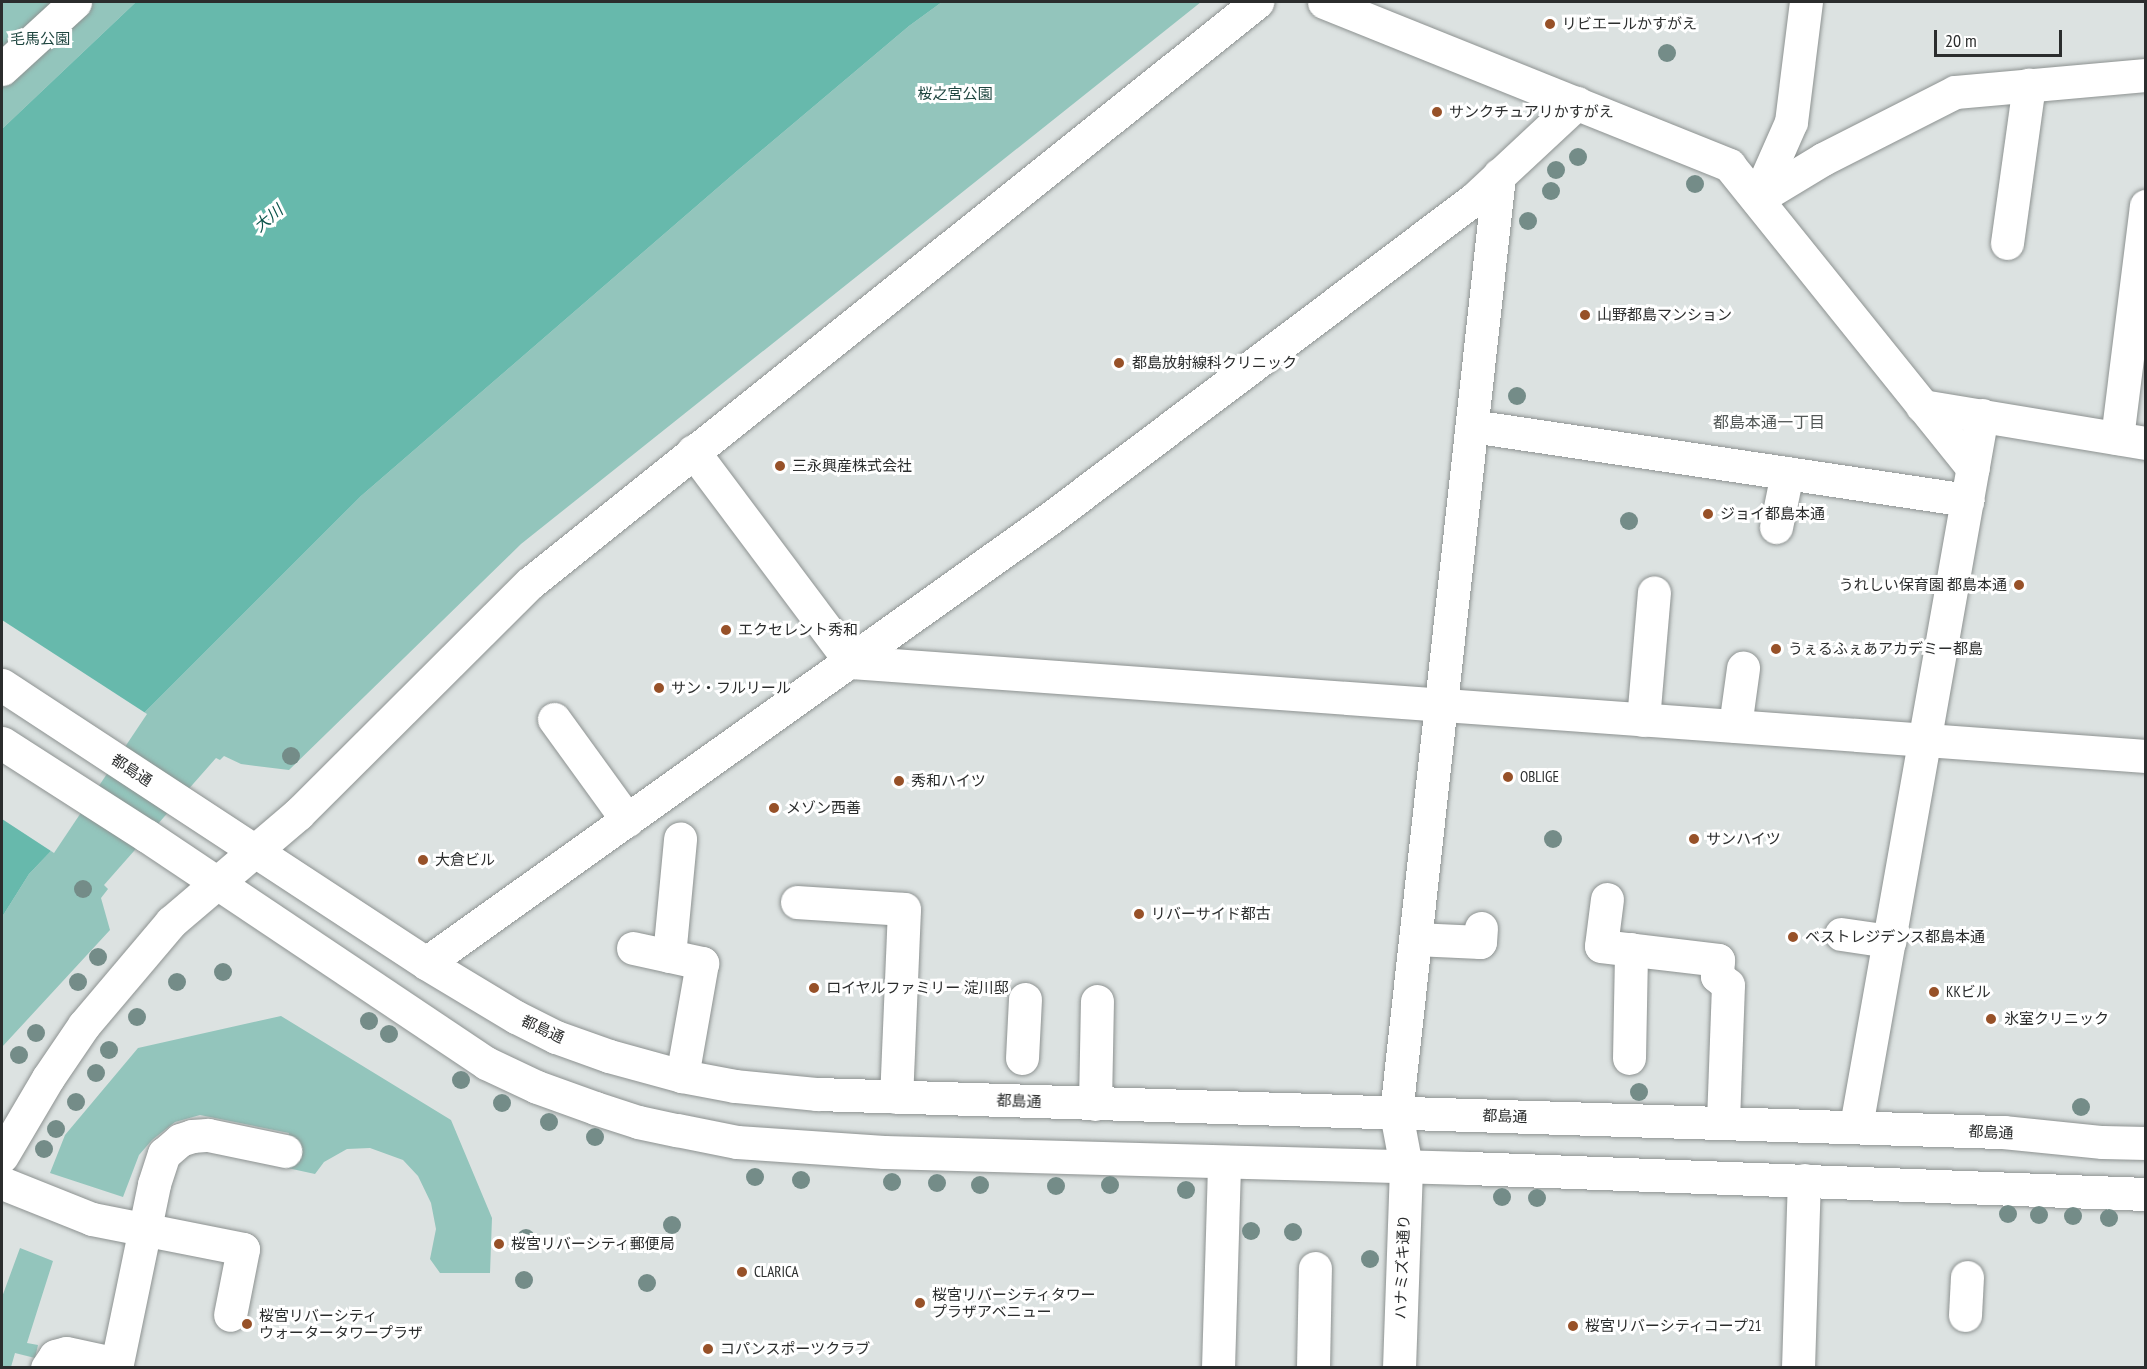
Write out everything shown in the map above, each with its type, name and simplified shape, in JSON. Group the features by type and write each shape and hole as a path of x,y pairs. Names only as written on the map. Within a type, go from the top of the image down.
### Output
{"main road":[{"path":"2,69 75,2"},
{"path":"2,1156 48,1078 84,1025 171,922 352,762 530,583 1257,2"},
{"path":"1324,2 1729,165 1973,468"},
{"path":"1757,199 1791,122 1806,2"},
{"path":"1757,199 1823,159 1955,92 2145,75"},
{"path":"2007,243 2029,86"},
{"path":"426,963 1049,519 1474,199 1577,103"},
{"name":"ハナミズキ通り","path":"1399,1368 1406,1166 1396,1113 1499,175"},
{"path":"1922,406 2131,441 2145,206"},
{"path":"1856,1126 1982,415"},
{"path":"1472,426 1967,500"},
{"path":"693,451 851,662 2145,756"},
{"path":"1776,527 1787,473"},
{"path":"1643,720 1654,592"},
{"path":"1735,726 1743,668"},
{"name":"都島通","path":"2,685 426,963 516,1017 556,1037 609,1056 682,1076 747,1088 816,1094 1856,1126 2003,1132 2102,1142 2145,1143"},
{"path":"554,719 627,820"},
{"path":"2,743 147,836 486,1063 537,1087 638,1122 736,1142 810,1148 1406,1166 2145,1194"},
{"path":"669,956 680,839"},
{"path":"1607,899 1601,946 1718,960 1717,976 1728,985 1723,1123"},
{"path":"797,902 904,909 896,1097"},
{"path":"1415,939 1480,942 1481,928"},
{"path":"1841,934 1889,941"},
{"path":"633,948 702,963 682,1076"},
{"path":"1629,1058 1631,949"},
{"path":"1022,1058 1025,999"},
{"path":"1095,1104 1097,1001"},
{"path":"47,1368 55,1356 66,1353 116,1366 158,1166 164,1154 180,1140 208,1135 285,1151"},
{"path":"1218,1368 1224,1162"},
{"path":"1798,1368 1804,1180"},
{"path":"2,1183 92,1219 243,1249 230,1314"},
{"path":"1313,1368 1315,1268"},
{"path":"1965,1315 1967,1276"}],"green space":[{"name":"毛馬公園","path":"2,2 136,2 2,129"},
{"name":"桜之宮公園","path":"942,2 1201,2 521,544 289,770 241,764 224,756 220,760 216,758 104,885 108,889 101,898 110,930 2,1047 2,917 29,874 51,851 145,712 361,496 737,171 909,26"},
{"path":"281,1016 451,1120 492,1218 490,1273 440,1273 430,1259 436,1229 431,1203 418,1176 403,1160 370,1148 347,1149 324,1162 315,1174 283,1167 289,1133 200,1115 175,1122 152,1140 139,1155 123,1197 50,1173 65,1135 138,1048"},
{"path":"20,1248 53,1261 27,1343 38,1345 35,1358 15,1353 11,1367 2,1367 2,1297"}],"water":[{"name":"大川","path":"136,2 942,2 909,26 737,171 361,496 145,712 51,851 29,874 2,917 2,129"}],"pier":[{"path":"2,620 147,714 54,853 2,819"}],"place":[{"name":"リビエールかすがえ","path":"1550,24"},
{"name":"サンクチュアリかすがえ","path":"1437,112"},
{"name":"山野都島マンション","path":"1585,315"},
{"name":"都島放射線科クリニック","path":"1119,363"},
{"name":"三永興産株式会社","path":"780,466"},
{"name":"ジョイ都島本通","path":"1708,514"},
{"name":"うれしい保育園 都島本通","path":"2019,585"},
{"name":"エクセレント秀和","path":"726,630"},
{"name":"うぇるふぇあアカデミー都島","path":"1776,649"},
{"name":"サン・フルリール","path":"659,688"},
{"name":"OBLIGE","path":"1508,777"},
{"name":"秀和ハイツ","path":"899,781"},
{"name":"メゾン西善","path":"774,808"},
{"name":"サンハイツ","path":"1694,839"},
{"name":"大倉ビル","path":"423,860"},
{"name":"リバーサイド都古","path":"1139,914"},
{"name":"ベストレジデンス都島本通","path":"1793,937"},
{"name":"ロイヤルファミリー 淀川邸","path":"814,988"},
{"name":"KKビル","path":"1934,992"},
{"name":"氷室クリニック","path":"1991,1019"},
{"name":"桜宮リバーシティ郵便局","path":"499,1244"},
{"name":"CLARICA","path":"742,1272"},
{"name":"桜宮リバーシティタワー プラザアベニュー","path":"920,1303"},
{"name":"桜宮リバーシティ ウォータータワープラザ","path":"247,1324"},
{"name":"桜宮リバーシティコープ21","path":"1573,1326"},
{"name":"コパンスポーツクラブ","path":"708,1349"}],"district":[{"name":"都島本通一丁目","path":"1769,422"}]}
